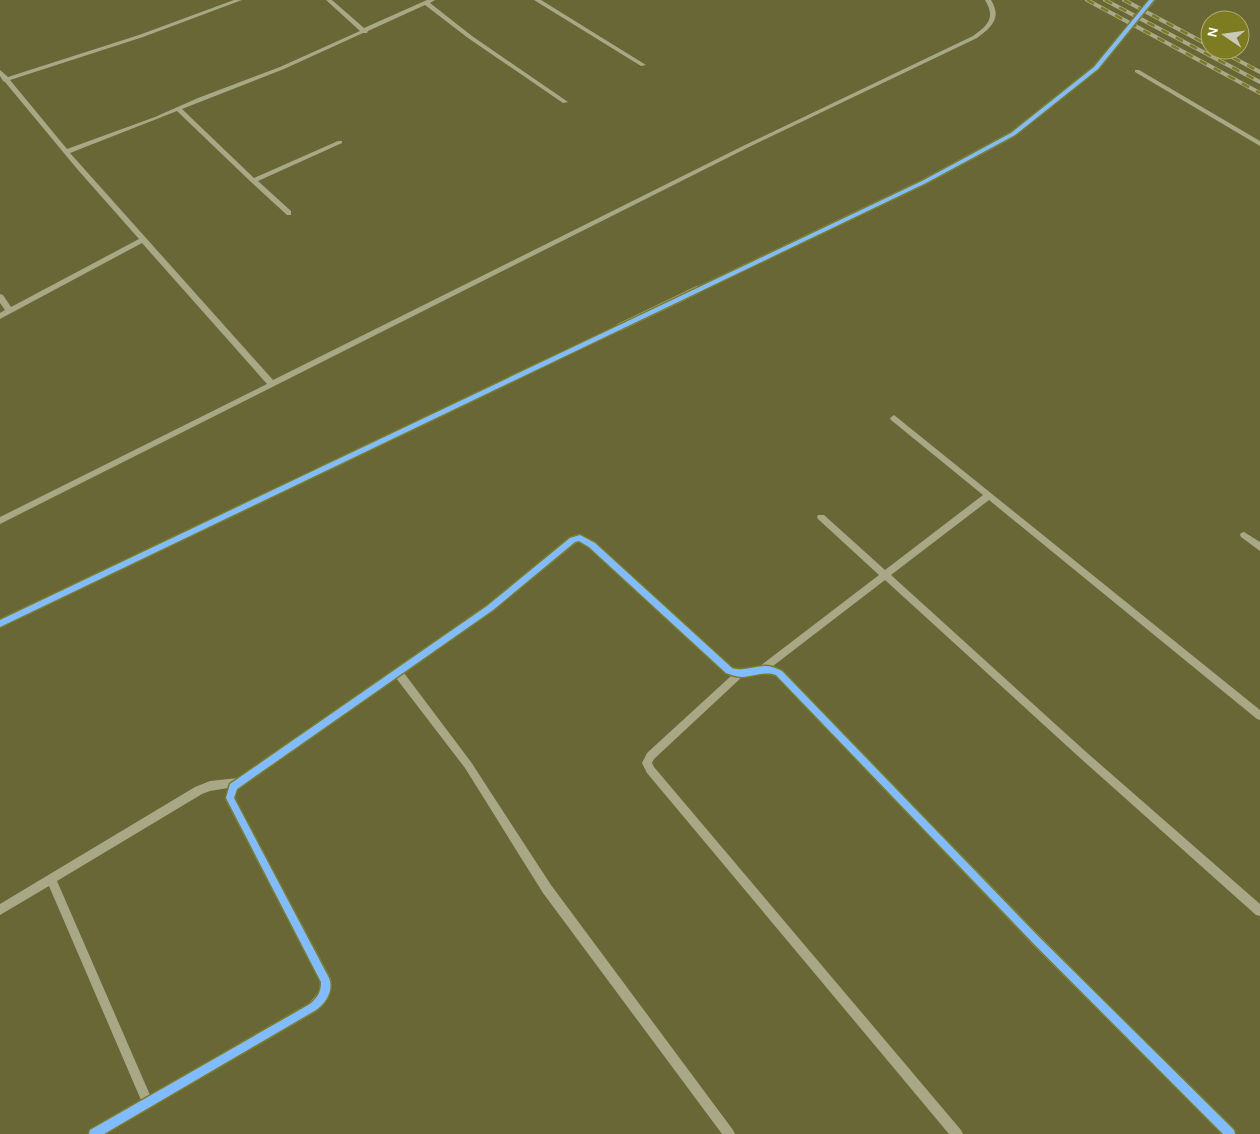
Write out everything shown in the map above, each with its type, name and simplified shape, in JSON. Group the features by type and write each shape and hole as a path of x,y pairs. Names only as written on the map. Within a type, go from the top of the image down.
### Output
{"street":[{"path":"5,80 141,36 240,0"},
{"path":"330,0 364,32"},
{"path":"537,0 643,65"},
{"path":"0,521 736,151 975,37 987,28 993,19 994,8 988,0"},
{"path":"0,624 924,182 1004,138 1096,68 1152,0"},
{"path":"66,152 282,68 429,2 470,37 566,102"},
{"path":"1137,71 1260,144"},
{"path":"0,72 66,152 272,384"},
{"path":"178,109 289,213"},
{"path":"253,181 340,142"},
{"path":"0,316 143,240"},
{"path":"0,297 9,310"},
{"path":"894,418 1260,716"},
{"path":"762,669 989,495"},
{"path":"820,517 1260,912"},
{"path":"1244,535 1260,548"},
{"path":"94,1134 313,1007 321,1002 326,992 326,982 230,798 233,787 490,608 572,540 580,538 592,545 729,672 739,674 769,668 779,673 1036,940 1230,1134"},
{"path":"397,672 468,764 547,889 729,1134"},
{"path":"739,674 650,756 647,763 650,770 957,1134"},
{"path":"0,910 199,790 210,786 238,782"},
{"path":"51,879 148,1103"}],"railway":[{"path":"1087,0 1260,93"},
{"path":"1105,0 1260,82"},
{"path":"1124,0 1200,41"},
{"path":"1238,60 1260,72"}],"cycle path":[{"path":"0,624 924,182 1013,134 1096,68 1152,0"},
{"path":"94,1134 313,1007 323,996 326,981 230,798 233,787 490,608 573,540 580,538 592,545 729,671 742,673 773,670 779,673 1036,940 1230,1134"}]}
